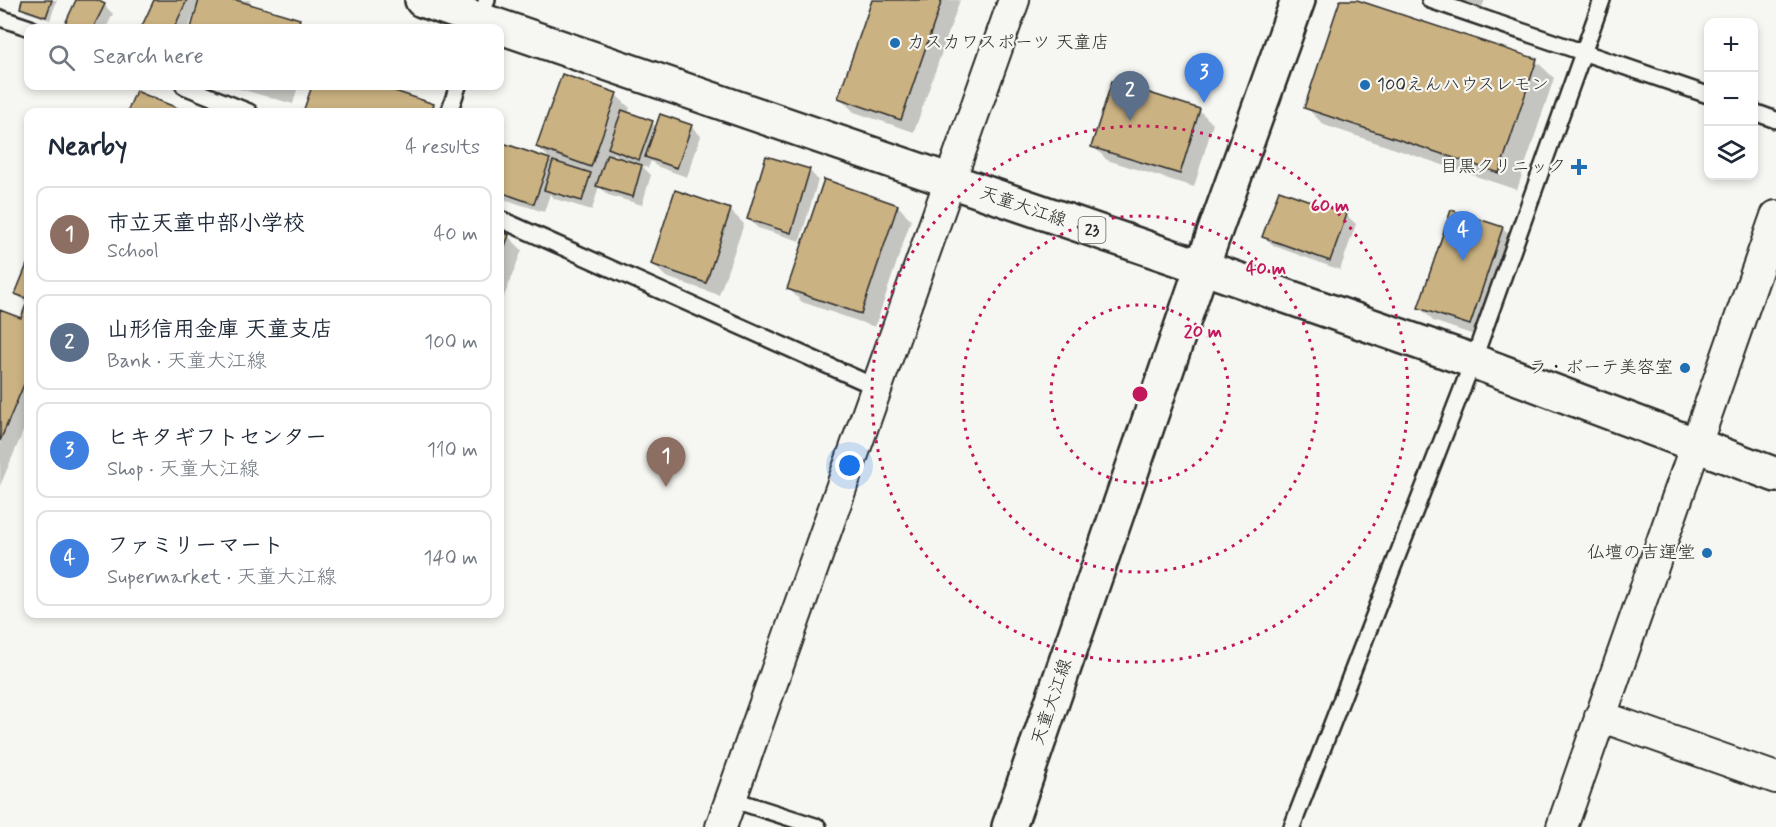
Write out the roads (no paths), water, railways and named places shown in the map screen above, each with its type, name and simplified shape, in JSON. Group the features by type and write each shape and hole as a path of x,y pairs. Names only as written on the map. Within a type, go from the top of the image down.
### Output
{"main road":[{"name":"天童大江線","path":"422,0 504,24"},
{"path":"1298,0 1202,267 1473,360 1776,475"},
{"name":"天童大江線","path":"504,24 950,182 1202,267 1009,827"}],"street":[{"path":"721,827 1014,0"},
{"path":"1562,827 1776,216"},
{"path":"1600,716 1776,778"}],"lane":[{"path":"1430,0 1584,50 1704,94"},
{"path":"1292,827 1473,360 1602,0"},
{"path":"0,18 24,26"},
{"path":"194,90 239,108"},
{"path":"450,108 457,90"},
{"path":"1758,113 1776,120"},
{"path":"504,221 876,387"},
{"path":"731,799 818,827"}],"place":[{"name":"カスカワスポーツ 天童店","path":"895,43"},
{"name":"100えんハウスレモン","path":"1365,85"},
{"name":"ヒキタギフトセンター","path":"1204,103"},
{"name":"山形信用金庫 天童支店","path":"1130,121"},
{"name":"目黒クリニック","path":"1579,167"},
{"name":"ファミリーマート","path":"1463,261"},
{"name":"ラ・ボーテ美容室","path":"1685,368"},
{"name":"市立天童中部小学校","path":"666,487"},
{"name":"仏壇の吉運堂","path":"1707,553"}]}
